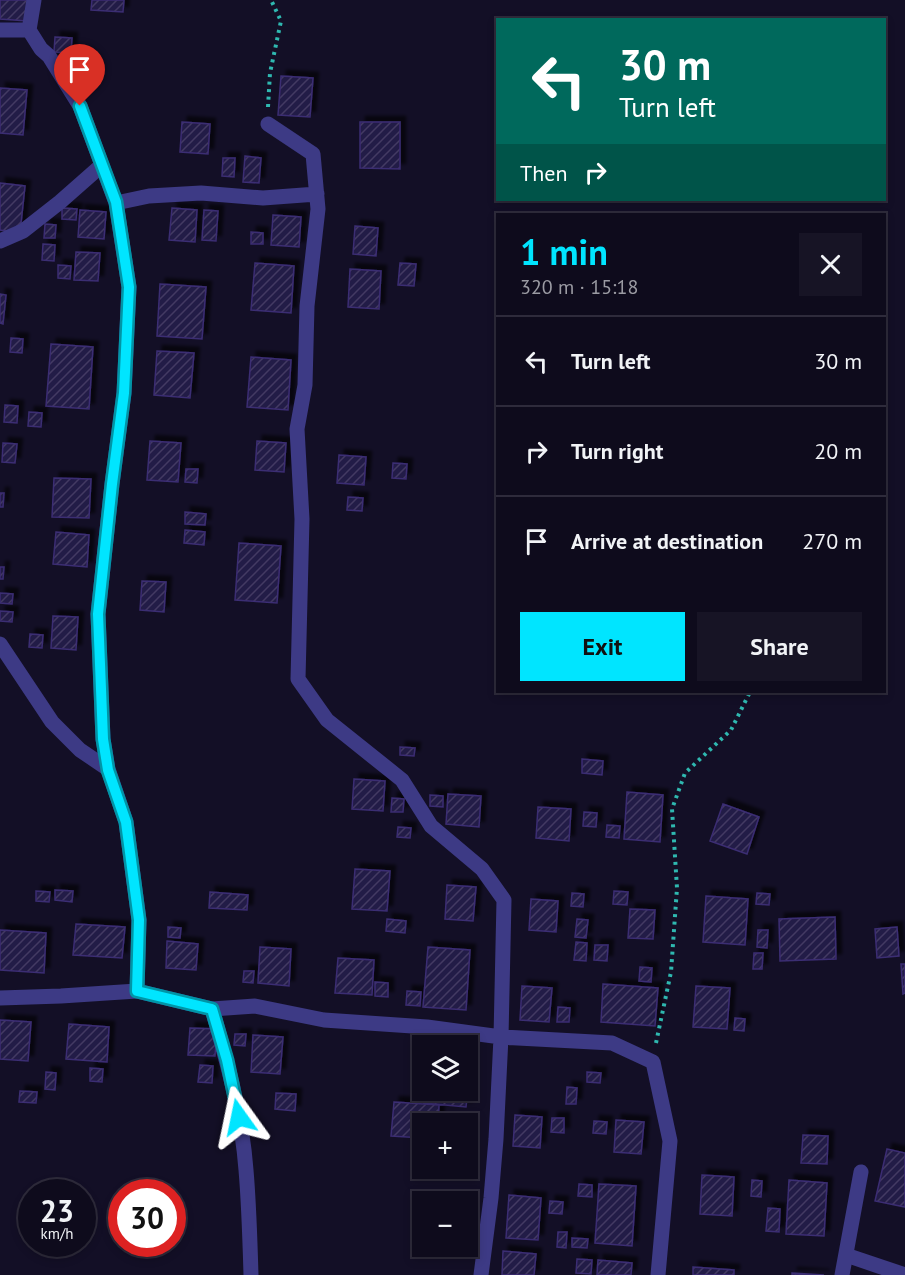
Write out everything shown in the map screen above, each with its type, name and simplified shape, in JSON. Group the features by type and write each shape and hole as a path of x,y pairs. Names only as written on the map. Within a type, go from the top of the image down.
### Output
{"street":[{"path":"34,0 29,30 41,49 49,56 80,106 116,202 129,287 124,393 98,614 103,739 108,770 126,822 139,920 137,991"},
{"path":"0,30 29,30"},
{"path":"268,124 313,154 318,209 307,306 305,385 297,429 302,519 298,679 327,720 402,780 431,826 482,869 504,900 496,1139 481,1275"},
{"path":"0,241 23,231 102,165"},
{"path":"116,202 149,195 201,193 263,198 317,194"},
{"path":"0,644 52,722 80,750 108,770"},
{"path":"0,998 137,991 212,1009 255,1006 324,1020 427,1027 501,1037 612,1043 653,1062 669,1141 658,1275"},
{"path":"212,1009 227,1060 239,1117 246,1169 251,1275"},
{"path":"842,1275 861,1172"},
{"path":"846,1255 905,1275"}],"path":[{"path":"268,124 270,73 281,21 271,0"},
{"path":"653,1062 671,972 677,888 672,808 685,773 731,730 750,693"}],"building":[{"path":"0,0 28,0 27,21 0,19"},
{"path":"92,0 124,0 123,12 91,10"},
{"path":"55,37 72,38 71,53 54,52"},
{"path":"281,76 313,78 310,117 278,115"},
{"path":"0,88 27,90 23,135 0,133"},
{"path":"182,122 210,124 208,154 180,152"},
{"path":"360,122 400,122 400,169 360,168"},
{"path":"245,156 261,158 259,183 243,182"},
{"path":"223,158 235,158 234,177 222,176"},
{"path":"0,183 25,186 20,233 0,230"},
{"path":"62,208 77,209 76,220 62,219"},
{"path":"172,208 197,210 195,242 169,240"},
{"path":"80,210 106,212 104,239 78,237"},
{"path":"204,210 218,211 216,241 202,240"},
{"path":"273,215 301,217 299,247 271,245"},
{"path":"45,224 56,225 55,238 44,238"},
{"path":"355,226 378,228 376,256 353,254"},
{"path":"251,232 263,233 263,244 251,244"},
{"path":"43,244 55,245 54,261 42,260"},
{"path":"76,252 100,253 98,281 74,280"},
{"path":"255,263 294,266 291,313 251,310"},
{"path":"400,263 416,264 414,286 398,285"},
{"path":"58,265 71,266 70,279 58,278"},
{"path":"350,269 381,271 379,309 348,307"},
{"path":"160,284 206,287 202,339 157,336"},
{"path":"0,294 6,295 3,324 0,323"},
{"path":"11,338 23,339 22,353 10,352"},
{"path":"51,344 93,347 89,409 46,406"},
{"path":"157,351 194,353 190,398 154,395"},
{"path":"251,357 291,360 288,410 247,407"},
{"path":"5,405 18,406 17,423 4,422"},
{"path":"29,412 42,413 41,427 28,426"},
{"path":"150,441 181,443 178,482 147,480"},
{"path":"257,441 286,443 284,472 255,470"},
{"path":"3,443 17,444 15,463 2,462"},
{"path":"339,455 366,457 364,485 337,483"},
{"path":"393,463 407,464 406,479 392,478"},
{"path":"186,469 198,469 197,483 185,482"},
{"path":"54,478 91,479 89,518 52,517"},
{"path":"0,493 4,493 3,507 0,507"},
{"path":"348,497 363,498 362,511 347,510"},
{"path":"185,512 206,514 205,525 185,524"},
{"path":"185,530 205,532 204,545 184,543"},
{"path":"56,532 89,535 87,567 53,564"},
{"path":"239,543 281,546 277,603 235,600"},
{"path":"0,567 4,567 3,579 0,579"},
{"path":"142,581 166,582 164,612 140,610"},
{"path":"0,593 13,594 12,604 0,603"},
{"path":"0,611 13,612 12,622 0,621"},
{"path":"53,616 78,617 76,650 51,648"},
{"path":"30,634 43,635 42,648 29,647"},
{"path":"400,747 415,748 414,756 400,755"},
{"path":"582,759 603,761 602,775 582,773"},
{"path":"354,779 385,781 383,811 352,809"},
{"path":"627,792 663,795 660,842 624,839"},
{"path":"448,794 481,796 479,827 446,824"},
{"path":"430,795 443,796 443,807 430,806"},
{"path":"392,798 404,799 403,812 391,812"},
{"path":"723,804 759,817 747,854 710,841"},
{"path":"538,807 571,809 569,841 536,838"},
{"path":"584,812 597,813 596,827 583,826"},
{"path":"607,825 620,826 619,838 606,837"},
{"path":"398,827 411,828 410,838 397,837"},
{"path":"355,869 390,871 387,911 352,909"},
{"path":"447,885 476,887 473,921 445,919"},
{"path":"55,890 73,891 72,902 55,900"},
{"path":"36,891 50,892 49,902 36,901"},
{"path":"614,891 628,892 627,905 613,904"},
{"path":"210,892 248,895 247,910 209,908"},
{"path":"572,893 584,894 583,907 571,906"},
{"path":"757,893 770,894 769,905 756,904"},
{"path":"706,896 748,899 745,945 703,942"},
{"path":"531,899 558,901 556,932 529,930"},
{"path":"630,909 655,910 653,939 628,938"},
{"path":"835,917 836,959 780,961 779,919"},
{"path":"387,919 406,921 405,933 386,931"},
{"path":"577,919 588,920 586,938 575,937"},
{"path":"76,924 125,927 122,958 73,955"},
{"path":"168,927 181,928 180,938 168,937"},
{"path":"897,927 899,956 877,958 875,929"},
{"path":"0,930 46,933 44,973 0,970"},
{"path":"758,930 768,930 767,948 757,947"},
{"path":"167,941 198,944 196,970 166,968"},
{"path":"576,942 587,943 586,961 574,960"},
{"path":"595,945 608,945 607,961 594,960"},
{"path":"260,947 291,949 289,986 258,983"},
{"path":"428,947 470,950 466,1010 423,1007"},
{"path":"754,953 763,953 762,969 753,969"},
{"path":"338,958 374,960 372,995 335,993"},
{"path":"901,964 905,964 905,993 903,994"},
{"path":"640,967 652,968 651,982 639,981"},
{"path":"244,971 254,971 253,983 243,982"},
{"path":"375,982 388,983 388,997 375,996"},
{"path":"603,984 658,988 655,1026 601,1022"},
{"path":"522,986 552,988 549,1022 520,1020"},
{"path":"696,986 730,988 727,1029 693,1027"},
{"path":"407,991 421,992 420,1006 406,1005"},
{"path":"558,1007 570,1008 569,1022 557,1022"},
{"path":"735,1018 745,1019 744,1031 734,1030"},
{"path":"0,1020 31,1022 28,1061 0,1059"},
{"path":"69,1024 109,1027 107,1062 66,1059"},
{"path":"190,1028 217,1029 215,1056 188,1055"},
{"path":"235,1034 246,1034 245,1046 234,1045"},
{"path":"253,1035 283,1037 280,1074 251,1072"},
{"path":"200,1065 213,1066 212,1083 198,1082"},
{"path":"90,1068 103,1069 102,1082 90,1081"},
{"path":"46,1072 56,1073 55,1090 45,1089"},
{"path":"587,1072 601,1073 600,1083 587,1082"},
{"path":"567,1087 577,1088 576,1104 566,1104"},
{"path":"20,1091 37,1092 36,1103 19,1102"},
{"path":"276,1093 296,1094 295,1111 275,1109"},
{"path":"424,1101 467,1101 466,1107 424,1103"},
{"path":"394,1102 439,1105 439,1113 412,1113 412,1137 391,1136"},
{"path":"515,1115 542,1117 540,1148 513,1146"},
{"path":"552,1118 564,1118 564,1133 551,1132"},
{"path":"616,1120 644,1122 641,1154 614,1152"},
{"path":"594,1121 607,1122 606,1134 593,1133"},
{"path":"803,1135 828,1136 827,1164 801,1163"},
{"path":"887,1149 905,1153 905,1207 875,1201"},
{"path":"702,1175 734,1177 732,1216 700,1214"},
{"path":"752,1180 762,1181 761,1197 751,1196"},
{"path":"789,1180 827,1183 824,1236 786,1234"},
{"path":"579,1184 592,1185 592,1197 578,1196"},
{"path":"599,1184 636,1186 632,1246 595,1243"},
{"path":"509,1195 541,1198 538,1240 506,1238"},
{"path":"550,1201 563,1202 562,1214 549,1213"},
{"path":"768,1208 780,1209 779,1232 766,1231"},
{"path":"558,1232 567,1232 566,1248 557,1247"},
{"path":"572,1238 588,1239 587,1248 572,1247"},
{"path":"503,1251 536,1254 534,1275 502,1275"},
{"path":"577,1259 592,1260 591,1274 576,1273"},
{"path":"598,1260 632,1263 631,1275 597,1275"},
{"path":"693,1267 734,1270 734,1275 693,1275"},
{"path":"792,1273 824,1275 792,1275"}],"route":[{"path":"80,106 116,202 129,287 124,393 98,614 103,739 108,770 126,822 139,920 137,991 212,1009 227,1060 239,1117"}]}
